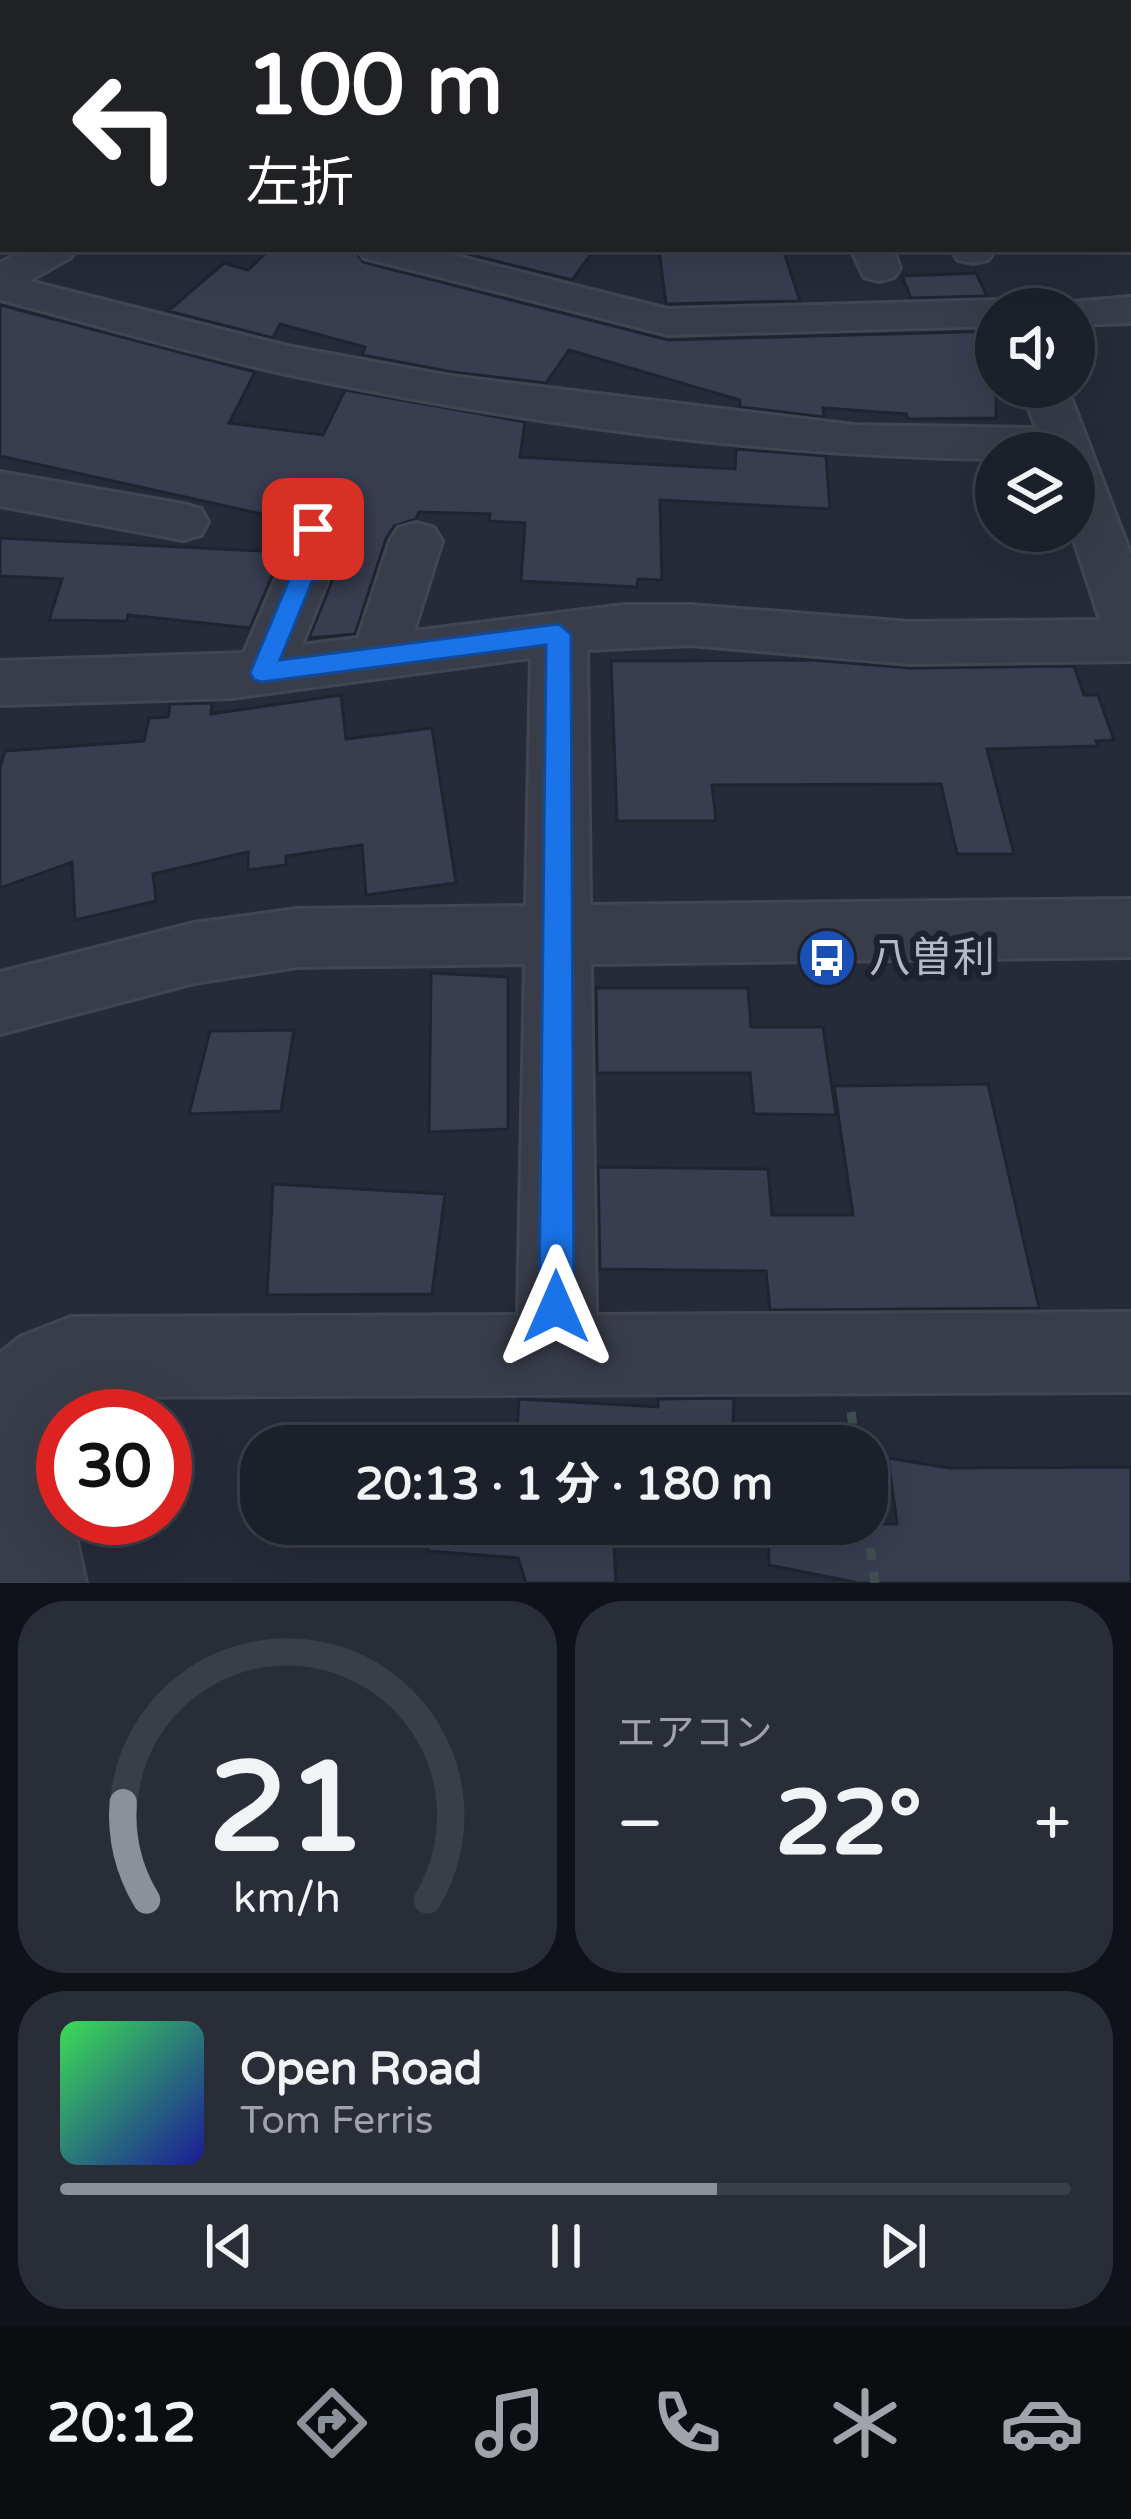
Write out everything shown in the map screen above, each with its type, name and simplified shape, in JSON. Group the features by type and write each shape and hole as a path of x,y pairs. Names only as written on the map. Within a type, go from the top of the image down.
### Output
{"street":[{"path":"1,287 51,252"},
{"path":"391,252 668,322 975,315"},
{"path":"1,287 286,359 451,391 854,441 975,448"},
{"path":"1095,311 1131,310"},
{"path":"0,489 183,522"},
{"path":"262,673 320,535 296,525"},
{"path":"1095,526 1131,630"},
{"path":"379,657 416,542"},
{"path":"0,683 262,673 624,626 690,625 910,643 1131,640"},
{"path":"556,1354 559,634"},
{"path":"0,1003 194,953 297,938 1131,928"},
{"path":"42,1583 11,1419 30,1376 50,1361 71,1357 1131,1352"}],"path":[{"path":"869,1545 874,1583"}],"building":[{"path":"267,252 356,252 363,262 668,340 975,332 975,408 996,408 996,418 908,419 906,414 823,408 824,417 740,407 740,400 569,350 546,383 452,372 362,355 365,347 280,324 273,338 168,311 224,263 248,270"},
{"path":"459,252 593,252 572,280"},
{"path":"659,252 784,252 800,301 666,304"},
{"path":"976,273 983,288 975,288 975,296 911,298 902,276"},
{"path":"0,305 255,372 229,423 323,435 345,390 525,422 520,457 735,469 736,449 826,456 830,509 660,500 662,580 638,579 637,587 521,581 525,523 489,521 490,514 419,512 416,519 394,526 386,539 355,634 309,638 350,536 342,519 297,503 277,508 271,516 0,456"},
{"path":"0,538 282,552 250,628 128,615 127,621 49,620 62,579 0,576"},
{"path":"812,660 910,668 1074,666 1084,695 1098,695 1114,740 1096,741 1098,746 987,749 1014,854 957,854 941,784 712,785 716,821 617,821 611,661"},
{"path":"341,695 346,739 432,728 456,883 366,895 362,845 286,856 286,865 248,870 248,852 153,874 156,901 75,920 72,862 0,888 0,767 5,751 144,741 149,718 168,717 170,704 212,703 211,714"},
{"path":"431,973 508,977 508,1129 429,1132"},
{"path":"596,988 748,988 751,1027 823,1027 836,1115 754,1114 750,1073 597,1073"},
{"path":"294,1030 281,1111 189,1114 210,1031"},
{"path":"988,1084 1039,1308 770,1310 766,1271 600,1269 598,1167 768,1169 772,1215 853,1215 834,1086"},
{"path":"273,1184 445,1194 432,1294 267,1295"},
{"path":"734,1398 733,1425 517,1425 519,1399 658,1407 658,1399"},
{"path":"888,1458 949,1468 1131,1467 1131,1583 859,1583 769,1565 769,1545 888,1545 888,1524 897,1524"},
{"path":"428,1545 614,1545 616,1583 526,1583 518,1558 428,1551"}],"place":[{"name":"八曽利","path":"827,958"}],"route":[{"path":"313,529 320,535 262,673 559,634 556,1307"}]}
